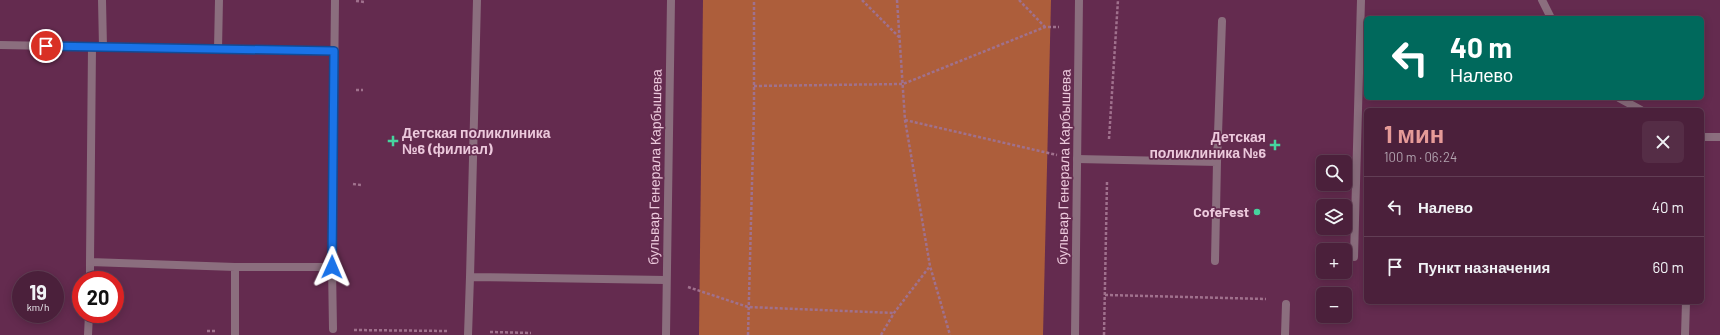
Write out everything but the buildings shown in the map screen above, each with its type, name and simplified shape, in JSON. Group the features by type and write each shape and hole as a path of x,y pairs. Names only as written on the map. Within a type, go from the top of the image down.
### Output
{"street":[{"path":"102,0 103,47"},
{"path":"218,49 219,0"},
{"path":"333,329 332,267 335,0"},
{"path":"468,333 477,0"},
{"name":"бульвар Генерала Карбышева","path":"666,335 671,0"},
{"name":"бульвар Генерала Карбышева","path":"1075,335 1080,0"},
{"path":"1354,257 1361,0"},
{"path":"1542,0 1550,16"},
{"path":"1215,261 1222,21"},
{"path":"0,45 334,51"},
{"path":"90,271 92,47"},
{"path":"1624,100 1638,108"},
{"path":"1704,137 1720,137"},
{"path":"1077,158 1217,162"},
{"path":"90,262 235,267 332,267"},
{"path":"235,267 235,335"},
{"path":"470,277 666,280"},
{"path":"1285,335 1286,304"},
{"path":"1685,335 1686,304"},
{"path":"88,335 89,323"}],"path":[{"path":"748,335 754,86 754,0"},
{"path":"862,0 900,37"},
{"path":"897,0 905,120 930,266 950,335"},
{"path":"1019,0 1045,27"},
{"path":"754,86 903,84 1045,27 1079,26"},
{"path":"905,120 1039,151 1077,158"},
{"path":"881,335 894,313 930,266"},
{"path":"666,280 748,307 894,313"},
{"path":"1105,295 1270,299 1286,304"},
{"path":"333,329 531,334"}],"shaded area":[{"path":"703,0 1051,0 1043,335 699,335"}],"place":[{"name":"Детская поликлиника №6 (филиал)","path":"393,141"},
{"name":"Детская поликлиника №6","path":"1275,145"},
{"name":"CofeFest","path":"1257,212"}],"route":[{"path":"46,46 334,51 332,267"}]}
